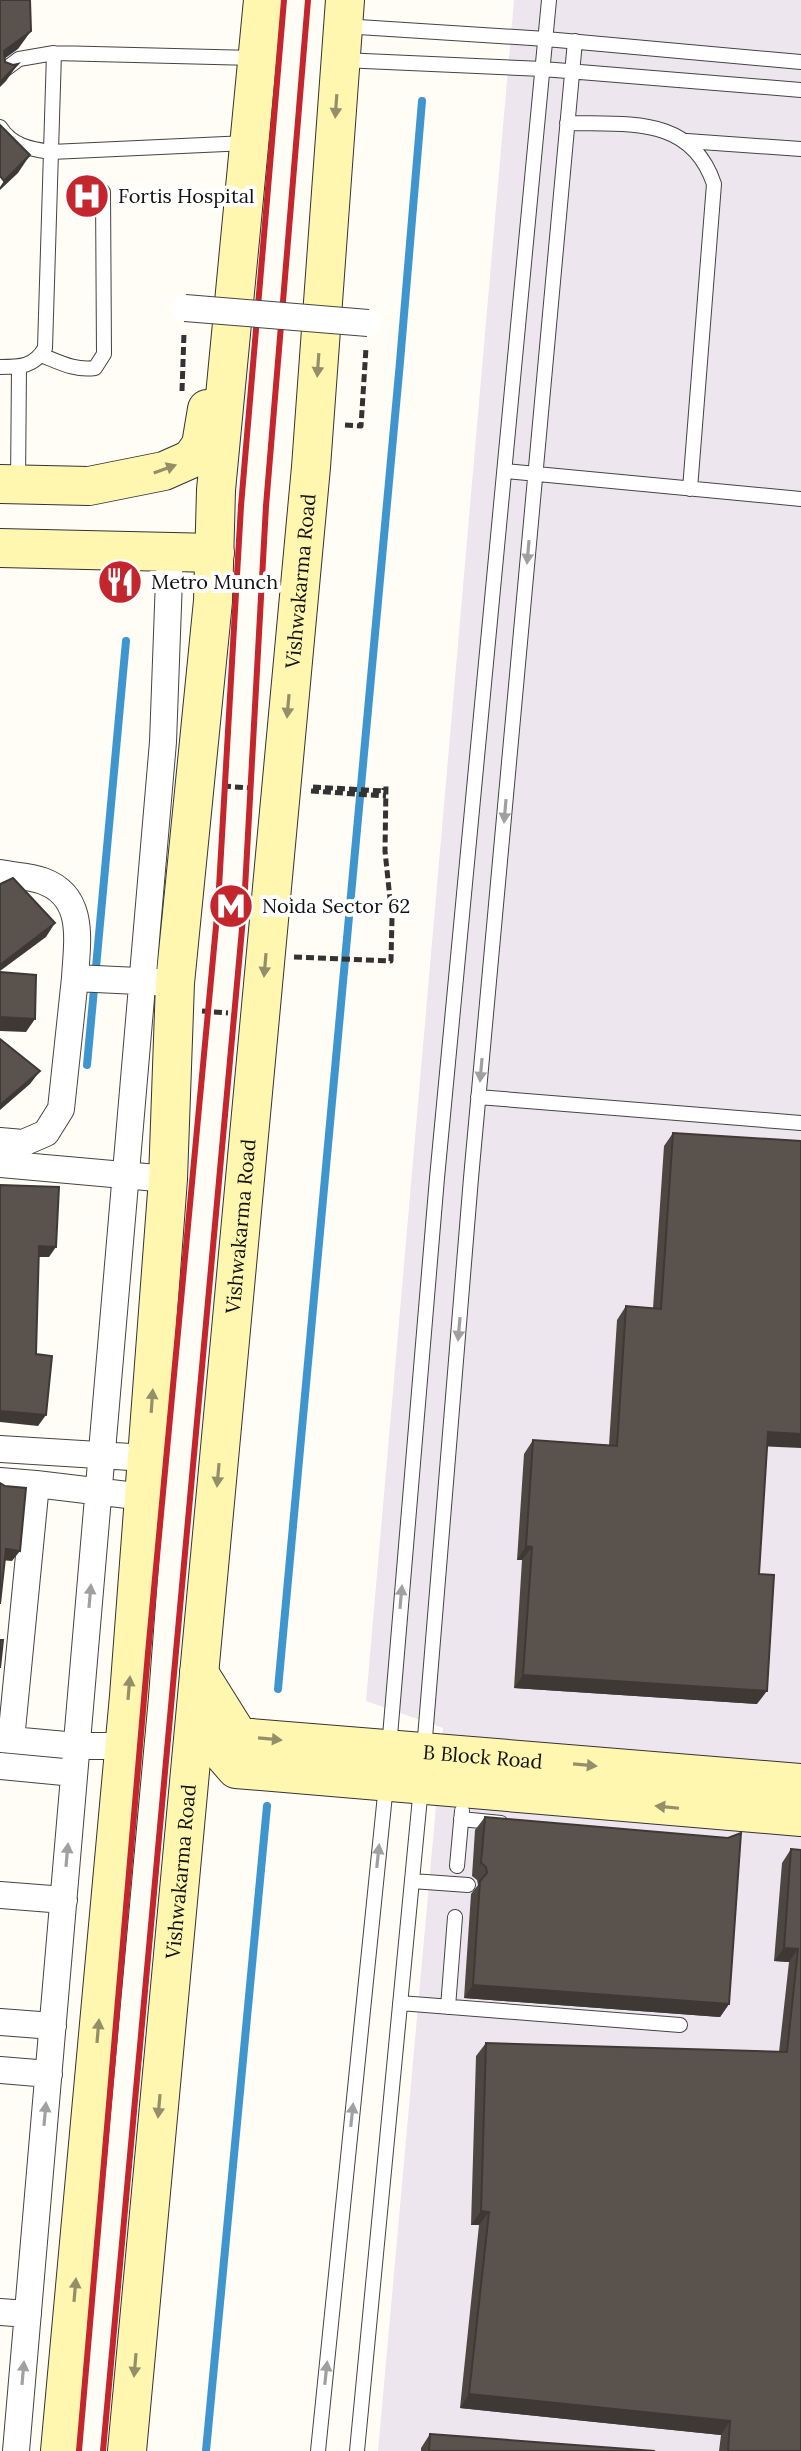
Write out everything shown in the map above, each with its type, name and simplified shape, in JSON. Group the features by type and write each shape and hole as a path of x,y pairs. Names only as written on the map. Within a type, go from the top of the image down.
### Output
{"main road":[{"path":"60,2451 147,1458 168,1179 171,992 215,553 216,490 245,57 241,0"},
{"path":"245,57 263,0"},
{"name":"Vishwakarma Road","path":"127,2451 314,425 342,29"},
{"path":"9,484 89,486 149,475 191,459 201,445 240,144"},
{"path":"0,548 215,553"},
{"name":"B Block Road","path":"199,1673 239,1737 405,1767 801,1783"},
{"path":"195,1722 236,1769 405,1767 463,1803 720,1818 801,1817"}],"street":[{"path":"185,308 368,323"},
{"path":"16,2451 126,1175 171,992 163,742 170,552"},
{"path":"0,873 43,880 66,894 78,921 61,1109 46,1133 23,1143 0,1141"},
{"path":"75,978 171,992"},
{"path":"0,1164 168,1179"},
{"path":"0,1449 147,1458"},
{"path":"0,1481 144,1497"},
{"path":"36,1484 6,1739 77,1746 124,1746"},
{"path":"0,1766 74,1773"},
{"path":"0,1895 64,1900"},
{"path":"0,2022 53,2026"},
{"path":"0,2070 49,2074"},
{"path":"0,2312 28,2314"}],"lane":[{"path":"357,2451 412,1881 405,1767 437,1178 549,0"},
{"path":"342,29 575,41 801,62"},
{"path":"342,29 543,69 801,90"},
{"path":"318,2451 405,1767 478,1097 575,41"},
{"path":"0,73 19,59 54,53 245,57"},
{"path":"0,367 19,367 35,361 45,348 54,53"},
{"path":"567,123 659,128 687,141 801,149"},
{"path":"0,127 15,143 51,152 240,144"},
{"path":"687,141 707,164 714,184 690,489"},
{"path":"41,355 85,370 95,368 104,354 103,192"},
{"path":"9,484 19,367"},
{"path":"505,471 801,499"},
{"path":"478,1097 801,1123"},
{"path":"457,1866 463,1803 522,1824"},
{"path":"412,1881 468,1885"},
{"path":"448,2007 455,1917"},
{"path":"400,2003 680,2025"}],"path":[{"path":"181,399 185,308"},
{"path":"361,426 368,323"},
{"path":"265,956 391,961 392,918 385,851 386,785 384,791 281,786"},
{"path":"171,992 240,1014"}],"shaded area":[{"path":"514,0 801,0 801,2451 378,2451 443,1728 366,1701"}],"building":[{"path":"0,0 30,0 31,31 4,51 5,62 18,64 0,82"},
{"path":"0,125 30,155 4,181 0,176"},
{"path":"13,878 55,923 0,965 0,884"},
{"path":"0,972 36,975 35,1019 0,1017"},
{"path":"0,1039 40,1071 0,1105"},
{"path":"673,1133 801,1141 801,1434 768,1432 759,1574 774,1575 767,1691 523,1675 532,1547 526,1546 533,1440 617,1446 626,1306 661,1309"},
{"path":"0,1185 59,1187 56,1247 39,1246 36,1354 52,1356 46,1415 0,1411"},
{"path":"0,1483 26,1488 20,1551 6,1549 0,1604"},
{"path":"0,1640 3,1640 0,1668"},
{"path":"485,1817 728,1838 741,1833 729,2004 473,1985 480,1881 487,1873 481,1863"},
{"path":"791,1849 801,1850 801,2451 728,2451 730,2421 469,2394 489,2212 481,2211 486,2043 787,2052 798,1949 784,1948"},
{"path":"430,2434 655,2451 429,2451"}],"waterway":[{"path":"278,1689 422,101"},
{"path":"87,1065 126,641"},
{"path":"206,2451 267,1806"}],"railway":[{"path":"79,2451 148,1653 218,905 241,506 284,0"},
{"path":"103,2451 244,907 266,506 308,0"}],"place":[{"name":"Fortis Hospital","path":"87,196"},
{"name":"Metro Munch","path":"120,582"},
{"name":"Noida Sector 62","path":"231,906"}]}
